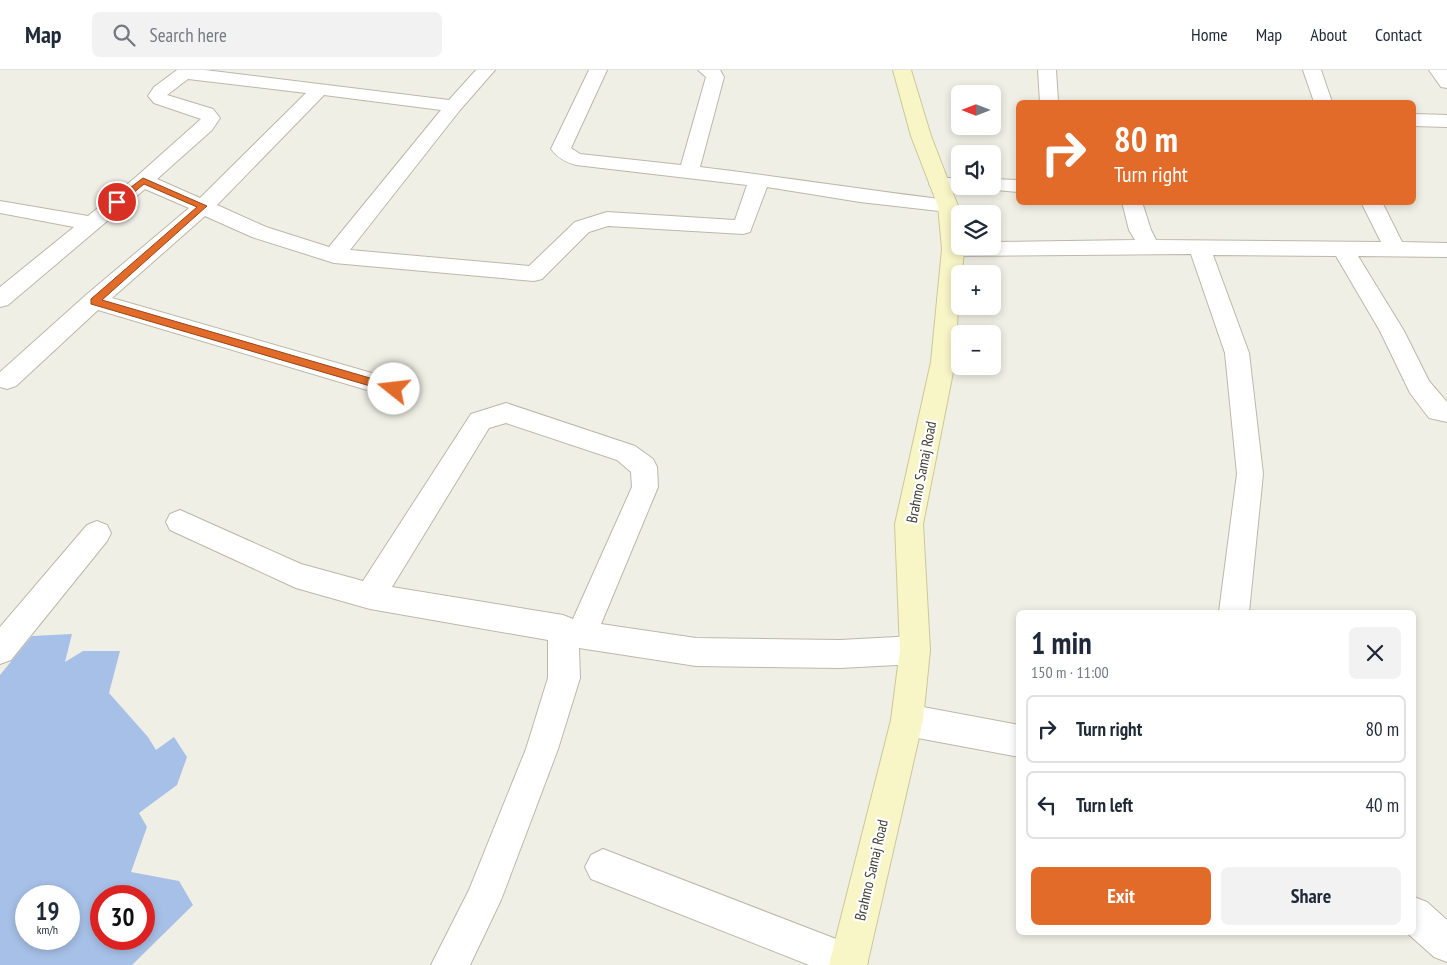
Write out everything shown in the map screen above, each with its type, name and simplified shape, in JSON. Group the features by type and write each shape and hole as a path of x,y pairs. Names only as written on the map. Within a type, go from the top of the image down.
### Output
{"street":[{"path":"334,256 454,106 486,70"},
{"path":"598,70 562,149 567,155 576,158 689,173 760,180 860,196 949,191"},
{"path":"689,173 715,78 713,72 707,70"},
{"name":"Brahmo Samaj Road","path":"902,70 921,136 949,191 951,220"},
{"path":"1047,70 1049,100"},
{"path":"1312,70 1322,100"},
{"path":"1438,70 1447,83"},
{"path":"0,299 143,181 205,126 211,118 206,113 160,100 157,96 160,91 187,71 318,90 454,106"},
{"path":"7,380 203,206 318,90"},
{"path":"1416,120 1447,121"},
{"path":"143,181 259,232 334,256 534,274 582,227 607,219 743,227 760,180"},
{"path":"1001,186 1016,186"},
{"path":"1133,205 1140,230 1149,248"},
{"path":"1373,205 1395,249"},
{"path":"0,207 92,223"},
{"path":"1200,248 1237,352 1250,474 1234,610"},
{"path":"1001,249 1447,250"},
{"path":"1343,249 1392,331 1419,386 1438,412 1447,412"},
{"name":"Brahmo Samaj Road","path":"849,963 907,720 915,650 909,524 943,362 952,255"},
{"path":"94,302 394,389"},
{"path":"370,596 480,421 506,413 626,453 644,467 645,487 572,632 564,678 542,749 491,876 486,894 471,928 450,965"},
{"path":"180,522 296,575 370,596 572,632 696,652 840,654 915,650"},
{"path":"0,650 97,533"},
{"path":"907,720 1016,740"},
{"path":"603,867 849,963"},
{"path":"1416,917 1447,944"}],"water":[{"path":"72,634 65,662 83,651 120,651 109,693 148,737 156,750 174,737 187,757 177,785 139,813 147,827 131,872 179,881 193,905 155,942 155,885 90,885 90,950 147,950 132,965 0,965 0,675 32,636"}],"route":[{"path":"117,202 143,181 203,206 94,302 394,389"}]}
